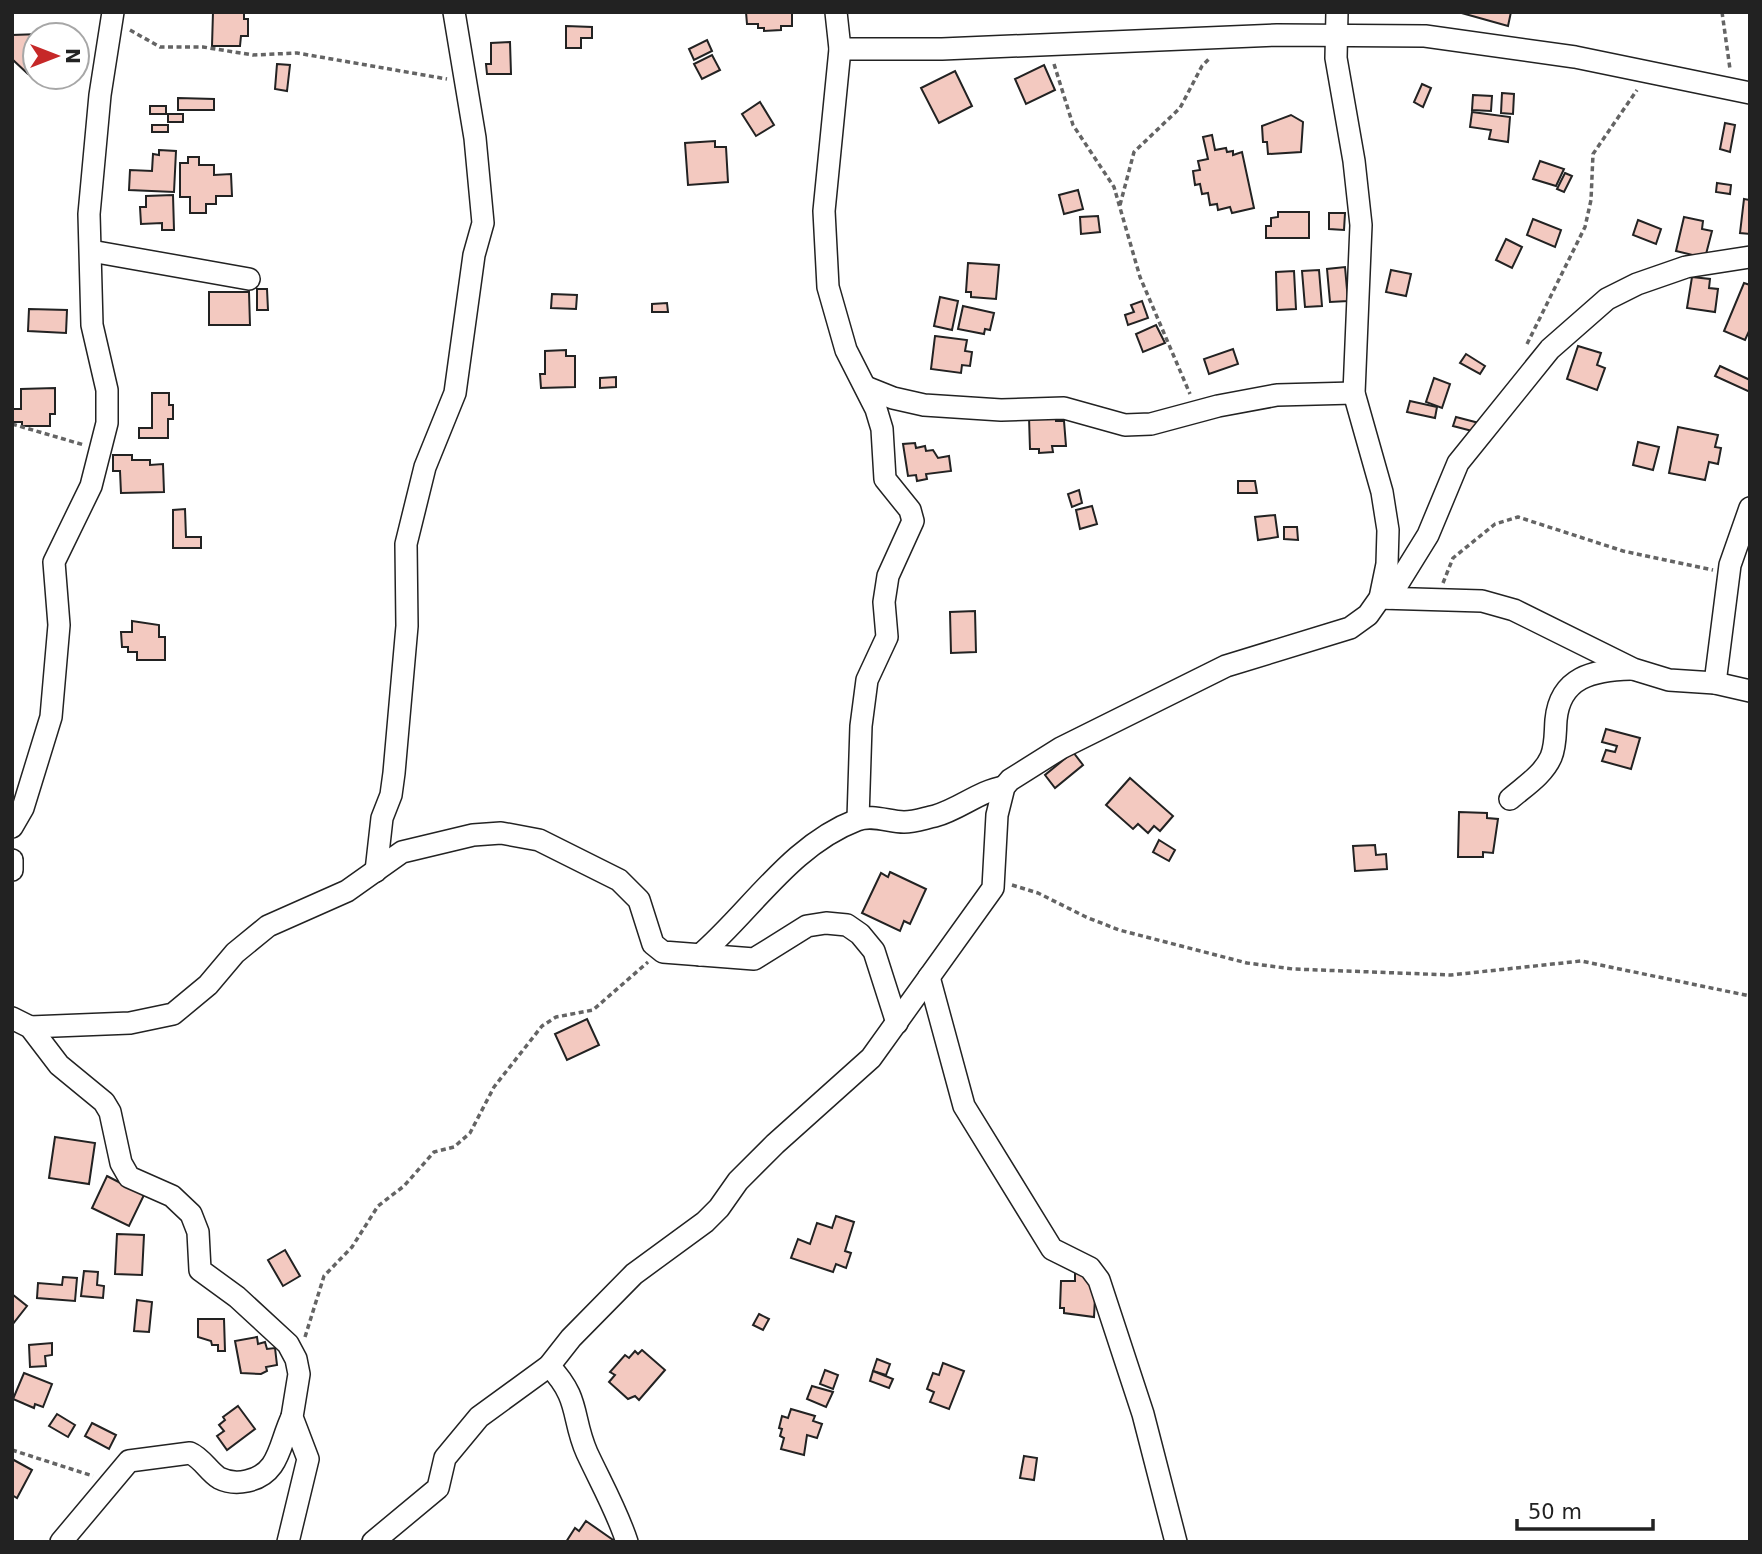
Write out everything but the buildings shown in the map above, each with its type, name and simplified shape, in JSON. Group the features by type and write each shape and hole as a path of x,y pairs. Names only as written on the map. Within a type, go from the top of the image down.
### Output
{"street":[{"path":"376,872 382,818 391,795 394,773 407,625 406,544 425,467 456,393 473,263 483,223 481,188 454,12"},
{"path":"836,12 840,49 824,211 828,287 846,351 867,388 882,429 885,480 912,512 914,521 888,576 884,601 887,637 867,680 861,726 858,819"},
{"path":"1337,12 1335,36 1361,225 1354,393 1385,509 1385,598"},
{"path":"12,827 23,808 51,717 58,625 54,562 91,486 103,449 108,403 92,325 89,214 100,95 113,14"},
{"path":"840,49 942,49 1232,37 1424,36 1651,71 1741,91"},
{"path":"90,251 249,279"},
{"path":"700,955 794,862 828,835 858,819 913,822 950,812 988,791 1004,787 1025,769 1061,748 1226,666 1350,628 1385,598 1429,535 1458,463 1550,349 1607,299 1637,284 1686,267 1750,257"},
{"path":"867,388 893,398 924,405 1001,410 1064,408 1118,424 1151,424 1198,411 1277,395 1354,393"},
{"path":"1715,683 1728,574 1750,508"},
{"path":"1385,598 1482,601 1514,610 1633,669 1669,680 1715,683 1750,691"},
{"path":"1510,799 1536,777 1552,756 1558,705 1567,687 1598,672 1633,669"},
{"path":"373,1542 438,1488 445,1458 479,1417 549,1366 571,1338 634,1274 719,1208 738,1181 775,1144 840,1089 871,1058 988,897 995,881 997,815 1004,787"},
{"path":"21,1022 130,1023 173,1014 208,985 250,939 268,926 347,891 402,852 473,835 518,835 593,864 630,889 639,900 653,944 663,952 754,960 807,926 826,923 847,925 860,934 874,951 897,1023"},
{"path":"12,860 12,870"},
{"path":"929,977 964,1105 1052,1248 1090,1268 1099,1280 1143,1414 1176,1542"},
{"path":"21,1022 58,1065 104,1102 110,1112 124,1171 137,1183 172,1196 191,1214 198,1232 200,1270 288,1345 296,1359 299,1374 292,1417 273,1465 264,1476 244,1482 219,1478 190,1452 129,1461 61,1542"},
{"path":"549,1366 569,1389 587,1452 607,1490 628,1542"},
{"path":"289,1542 309,1459 292,1417"}],"path":[{"path":"1723,12 1741,91"},
{"path":"113,14 149,43 160,47 203,47 253,55 297,53 466,82"},
{"path":"1120,209 1134,152 1180,108 1202,66 1232,37"},
{"path":"1049,45 1073,125 1114,187 1140,277 1198,411"},
{"path":"1524,352 1554,284 1585,227 1591,200 1593,154 1651,71"},
{"path":"12,424 44,436 103,449"},
{"path":"1420,599 1441,586 1454,558 1494,523 1518,517 1623,551 1728,574"},
{"path":"995,881 1038,893 1119,930 1247,963 1293,969 1451,975 1581,961 1750,996"},
{"path":"296,1359 315,1312 324,1276 352,1247 378,1206 404,1186 434,1152 454,1146 470,1133 494,1087 548,1021 575,1012 593,1010 637,969 663,952"},
{"path":"12,1451 111,1482"}]}
